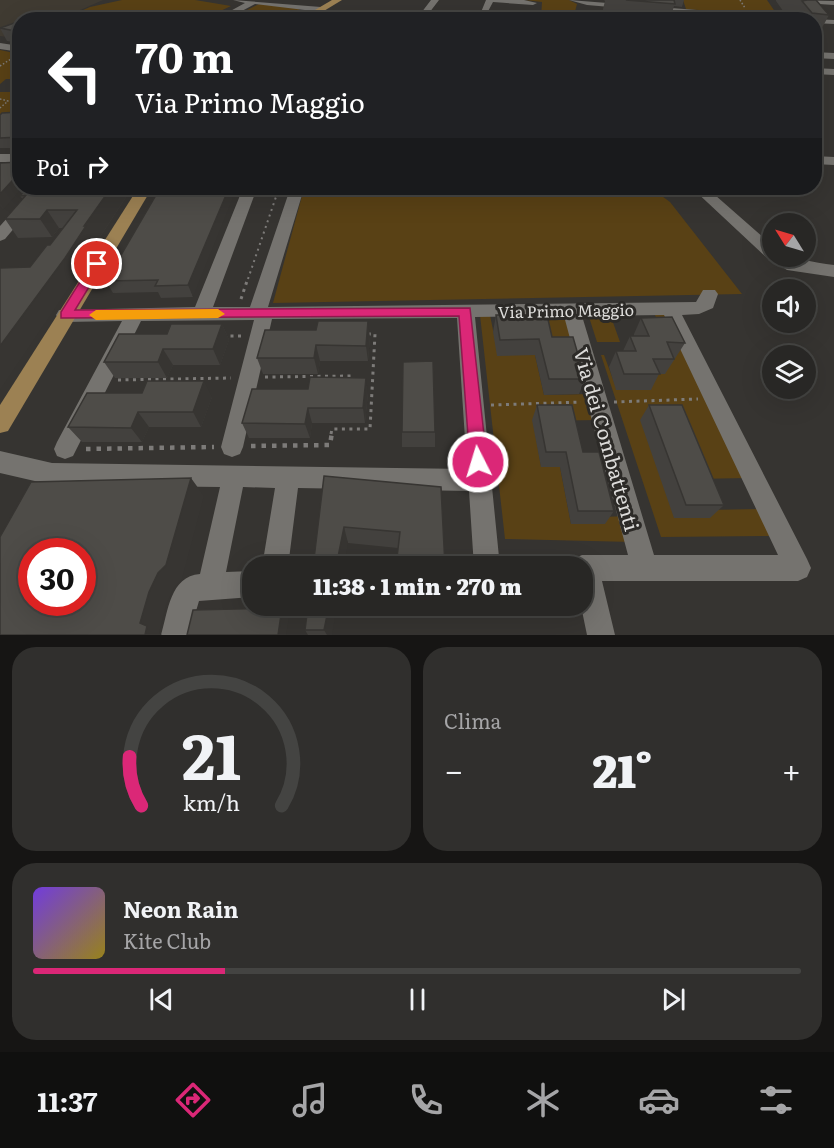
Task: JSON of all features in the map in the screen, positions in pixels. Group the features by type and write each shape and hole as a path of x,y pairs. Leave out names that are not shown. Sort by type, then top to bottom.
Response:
{"main road":[{"path":"316,12 338,0"},
{"path":"0,424 141,195"}],"street":[{"path":"237,0 327,12"},
{"path":"426,12 435,0"},
{"path":"495,0 533,3"},
{"path":"573,0 708,12"},
{"path":"789,0 834,3"},
{"path":"234,12 253,2"},
{"path":"3,229 35,195"},
{"path":"201,314 247,195"},
{"path":"232,447 249,378 261,313 295,195"},
{"path":"707,195 762,244"},
{"path":"800,267 834,272"},
{"name":"Via Primo Maggio","path":"65,315 670,309 699,308 707,304 709,294"},
{"path":"593,568 798,568 670,309"},
{"name":"Via dei Combattenti","path":"571,310 645,568"},
{"path":"465,311 487,556"},
{"path":"65,450 135,314"},
{"path":"0,462 46,482 234,476 480,480"},
{"path":"210,587 234,476"},
{"path":"277,556 288,477"},
{"path":"175,635 186,595 192,588 242,585"},
{"path":"593,603 601,635"}],"path":[{"path":"0,99 8,101 0,108"},
{"path":"242,300 277,195"},
{"path":"100,380 353,376"}],"shaded area":[{"path":"0,0 103,0 76,12 12,12 12,36 0,36"},
{"path":"122,0 195,0 231,6 218,12 79,12 90,7"},
{"path":"525,0 569,0 577,4 575,12 541,12 542,2"},
{"path":"683,0 767,0 775,12 725,12 686,9"},
{"path":"259,4 302,8 294,12 245,11"},
{"path":"0,50 12,53 12,79 6,79 0,84"},
{"path":"0,92 12,92 12,113 0,124"},
{"path":"660,195 670,202 742,294 273,303 302,196"},
{"path":"654,313 669,316 747,478 695,479 707,510 759,509 772,536 661,537 601,355 604,355 617,390 657,355 675,358"},
{"path":"610,314 620,342 597,342 589,317"},
{"path":"480,315 490,315 498,355 535,355 544,395 593,394 599,420 533,421 541,466 560,467 571,524 605,524 604,517 626,516 633,542 505,539"},
{"path":"539,315 565,315 578,353 547,353"}],"building":[{"path":"626,0 674,0 675,4"},
{"path":"816,0 829,15 811,12 802,1"},
{"path":"12,24 12,30 0,28"},
{"path":"12,112 12,137 0,138 0,115"},
{"path":"12,162 12,181 0,194 0,163"},
{"path":"26,195 106,195 65,258 0,346 0,268 30,267 77,210 47,210 40,219 5,219"},
{"path":"156,195 226,195 188,285 155,286 158,280 106,281"},
{"path":"496,315 547,315 552,337 573,337 585,379 549,379 539,339 500,340"},
{"path":"672,317 685,343 667,342 674,359 653,359 660,374 624,374 616,351 636,351 630,336 649,336 641,318"},
{"path":"318,321 368,321 366,346 316,345 314,358 257,358 265,330 316,330"},
{"path":"171,324 222,324 213,349 163,349 158,362 104,362 119,334 167,334"},
{"path":"433,361 435,432 402,432 403,362"},
{"path":"310,377 366,378 363,408 308,408 305,424 242,423 252,389 308,389"},
{"path":"147,381 204,381 193,412 138,412 131,428 68,427 87,393 142,393"},
{"path":"537,405 572,405 583,452 599,452 614,511 578,511 566,452 546,452"},
{"path":"649,405 682,405 724,505 686,505"},
{"path":"324,476 441,487 444,556 397,556 400,532 344,527 338,556 314,556"},
{"path":"191,478 166,565 158,573 149,592 140,623 147,626 145,635 0,635 0,537 31,482"},
{"path":"242,609 242,616 281,616 278,635 187,635 193,610"},
{"path":"307,616 327,616 324,630 305,630"}],"slow traffic":[{"path":"96,315 218,314"}],"route":[{"path":"97,264 65,315 465,311 478,462"}]}
